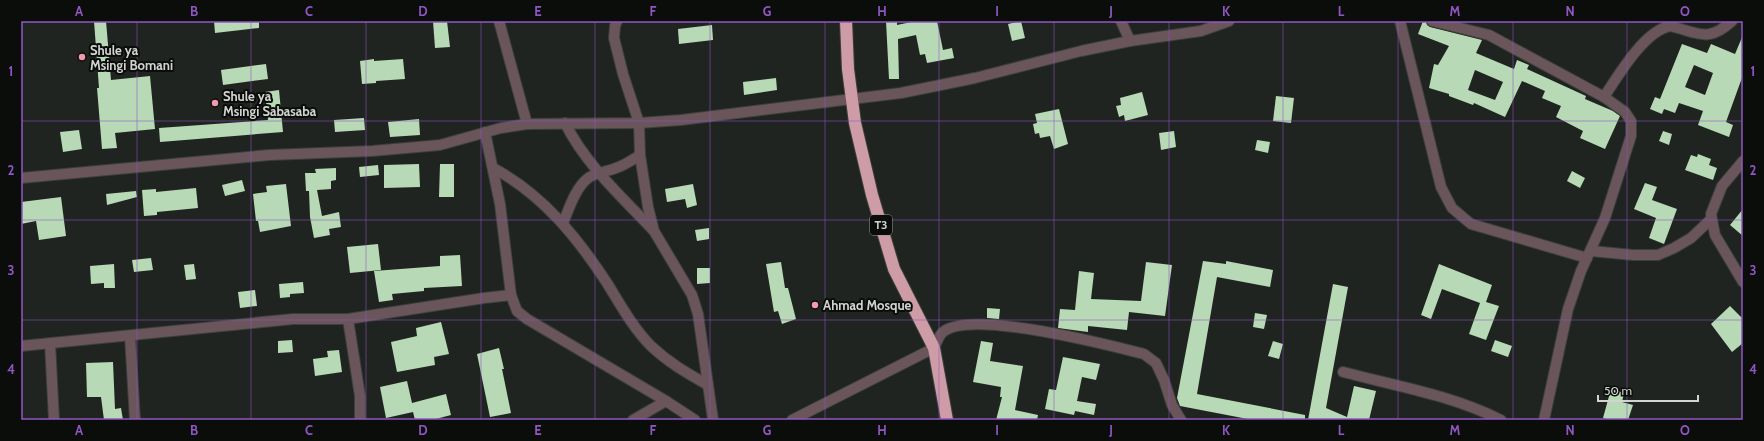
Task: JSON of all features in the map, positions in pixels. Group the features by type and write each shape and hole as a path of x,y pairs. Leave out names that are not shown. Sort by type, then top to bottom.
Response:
{"highway":[{"name":"T3","path":"846,21 848,69 852,100 864,164 894,269 934,348 947,420"}],"street":[{"path":"499,21 527,124"},
{"path":"617,21 614,38 623,74 639,123 640,155 645,192 654,231"},
{"path":"1121,21 1130,42"},
{"path":"21,178 254,156 440,145 485,132 527,124 565,122 639,123 696,118 901,94 975,78 1081,51 1201,31 1229,21"},
{"path":"1400,21 1441,187 1452,208 1470,224 1589,255 1658,255 1691,238 1711,219"},
{"path":"1432,21 1489,35 1604,97 1629,116 1632,129 1631,136 1605,218 1581,271 1568,309 1544,420"},
{"path":"1604,97 1635,52 1645,42 1665,27 1670,26 1709,36 1719,32 1732,21"},
{"path":"565,122 575,142 599,173 654,231 692,295 702,334 704,364 713,420"},
{"path":"485,132 506,242 511,295 517,311 527,319 666,401 695,420"},
{"path":"563,223 582,183 588,178 616,168 640,155"},
{"path":"1743,161 1722,186 1713,208 1711,219 1715,235 1743,282"},
{"path":"493,168 510,177 525,188 563,223 606,282 630,320 650,345 674,366 708,385"},
{"path":"21,346 293,319 348,319 511,295"},
{"path":"348,319 360,396 360,420"},
{"path":"792,420 934,348 943,332 966,325 987,325 1043,331 1144,354 1156,363 1164,380 1172,405 1181,420"},
{"path":"130,336 135,420"},
{"path":"50,343 54,420"},
{"path":"1343,372 1447,398 1501,420"},
{"path":"633,420 666,401"}],"building":[{"path":"94,21 106,21 111,80 150,76 155,129 115,133 117,148 102,149"},
{"path":"214,21 259,21 259,28 215,33"},
{"path":"433,21 447,21 450,47 435,48"},
{"path":"886,21 897,21 897,25 916,21 937,21 943,50 952,48 954,58 927,63 925,54 920,55 916,35 898,39 899,79 889,79"},
{"path":"1021,21 1025,38 1012,41 1008,24"},
{"path":"1423,21 1426,21 1427,25 1430,27 1482,40 1476,53 1514,69 1517,60 1529,65 1527,69 1586,96 1585,99 1613,111 1620,116 1605,149 1580,138 1583,131 1556,117 1561,106 1542,98 1545,91 1522,81 1505,117 1474,103 1473,105 1449,96 1449,94 1429,88 1434,64 1438,65 1449,46 1418,34","holes":["1475,70 1503,82 1495,100 1468,90"]},
{"path":"712,25 713,40 679,44 678,29"},
{"path":"1743,35 1743,75 1726,122 1733,125 1729,137 1698,125 1703,111 1679,103 1675,113 1664,109 1662,114 1650,109 1655,97 1660,99 1682,44 1707,53 1711,44 1735,54","holes":["1694,65 1713,73 1705,95 1685,87"]},
{"path":"374,59 374,61 403,59 405,79 376,81 376,83 362,84 360,61"},
{"path":"266,64 268,79 223,85 221,70"},
{"path":"776,78 777,90 744,95 743,82"},
{"path":"279,90 283,132 160,142 159,128 268,120 265,92"},
{"path":"1142,92 1148,115 1125,121 1124,115 1119,117 1116,106 1121,105 1120,98"},
{"path":"1276,96 1294,98 1291,123 1273,121"},
{"path":"1059,109 1068,144 1054,149 1050,136 1040,138 1039,133 1035,134 1033,124 1037,123 1035,114"},
{"path":"364,118 365,130 335,132 334,120"},
{"path":"419,119 420,135 390,137 388,122"},
{"path":"79,130 82,149 63,152 60,132"},
{"path":"1174,131 1176,147 1161,150 1159,133"},
{"path":"1663,131 1672,134 1669,145 1659,141"},
{"path":"1257,140 1270,142 1268,153 1255,150"},
{"path":"1698,154 1711,159 1709,165 1717,168 1713,180 1685,170 1691,155 1697,157"},
{"path":"419,164 420,187 384,188 384,165"},
{"path":"440,164 454,164 454,197 439,197"},
{"path":"378,165 379,175 360,177 359,167"},
{"path":"336,168 336,180 331,181 331,189 317,190 322,216 339,212 341,227 329,229 330,235 314,238 310,217 309,191 306,191 305,173 316,173 315,169"},
{"path":"1572,171 1585,178 1580,188 1567,181"},
{"path":"242,180 245,191 225,196 222,185"},
{"path":"1645,183 1657,187 1652,200 1677,209 1664,244 1649,238 1656,218 1634,209"},
{"path":"286,184 291,226 260,232 258,221 256,221 253,194 267,192 266,186"},
{"path":"693,184 697,205 687,208 685,199 667,202 665,189"},
{"path":"196,188 198,208 157,212 157,215 144,216 142,190 156,189 156,192"},
{"path":"136,191 137,197 107,205 106,194"},
{"path":"61,197 66,236 39,240 36,221 21,224 21,202"},
{"path":"1743,209 1743,236 1730,225"},
{"path":"709,228 709,239 697,241 695,230"},
{"path":"378,244 381,270 350,273 347,247"},
{"path":"460,255 462,286 424,288 424,291 392,294 393,300 379,302 374,271 440,266 440,256"},
{"path":"151,258 153,270 134,272 132,260"},
{"path":"1203,261 1226,264 1226,261 1273,270 1270,287 1217,277 1197,394 1305,415 1305,420 1253,420 1180,406 1177,398"},
{"path":"781,262 785,288 788,288 796,319 782,324 778,311 774,312 766,264"},
{"path":"1146,262 1172,265 1165,316 1129,312 1127,330 1088,326 1088,332 1058,328 1060,309 1075,310 1079,271 1094,273 1091,299 1141,301"},
{"path":"114,264 115,288 104,288 104,283 91,284 90,266"},
{"path":"194,264 196,279 186,280 184,265"},
{"path":"1439,264 1492,285 1486,302 1499,306 1486,340 1469,334 1480,303 1442,289 1431,319 1421,315"},
{"path":"697,268 710,268 710,283 697,284"},
{"path":"303,282 304,293 290,294 290,297 280,298 279,284"},
{"path":"1333,284 1348,287 1326,408 1347,417 1354,386 1376,391 1369,420 1308,420"},
{"path":"255,290 257,306 240,308 238,292"},
{"path":"1730,306 1743,319 1743,343 1732,352 1711,324"},
{"path":"987,308 1000,309 999,319 987,318"},
{"path":"1255,313 1267,315 1264,329 1253,327"},
{"path":"441,322 449,354 434,357 435,365 397,372 391,342 417,336 416,328"},
{"path":"292,340 293,352 278,353 278,341"},
{"path":"1495,340 1512,346 1508,357 1491,351"},
{"path":"981,341 993,343 990,361 1023,366 1015,410 1038,415 1037,420 996,420 1002,397 1000,397 1001,387 973,382"},
{"path":"1273,341 1283,344 1279,359 1268,356"},
{"path":"499,348 511,413 490,417 477,354"},
{"path":"339,350 342,372 315,376 313,359 328,357 327,351"},
{"path":"1063,357 1100,364 1096,380 1082,377 1077,401 1096,404 1094,415 1075,411 1074,415 1045,409 1049,389 1056,390"},
{"path":"113,362 115,409 121,408 123,420 104,420 101,397 87,397 86,363"},
{"path":"407,381 412,403 446,394 451,415 432,420 415,420 413,412 386,418 380,387"},
{"path":"1611,389 1624,393 1622,402 1633,405 1628,420 1610,420 1603,418"}],"place":[{"name":"Shule ya Msingi Bomani","path":"82,57"},
{"name":"Shule ya Msingi Sabasaba","path":"215,103"},
{"name":"Ahmad Mosque","path":"815,305"}]}
